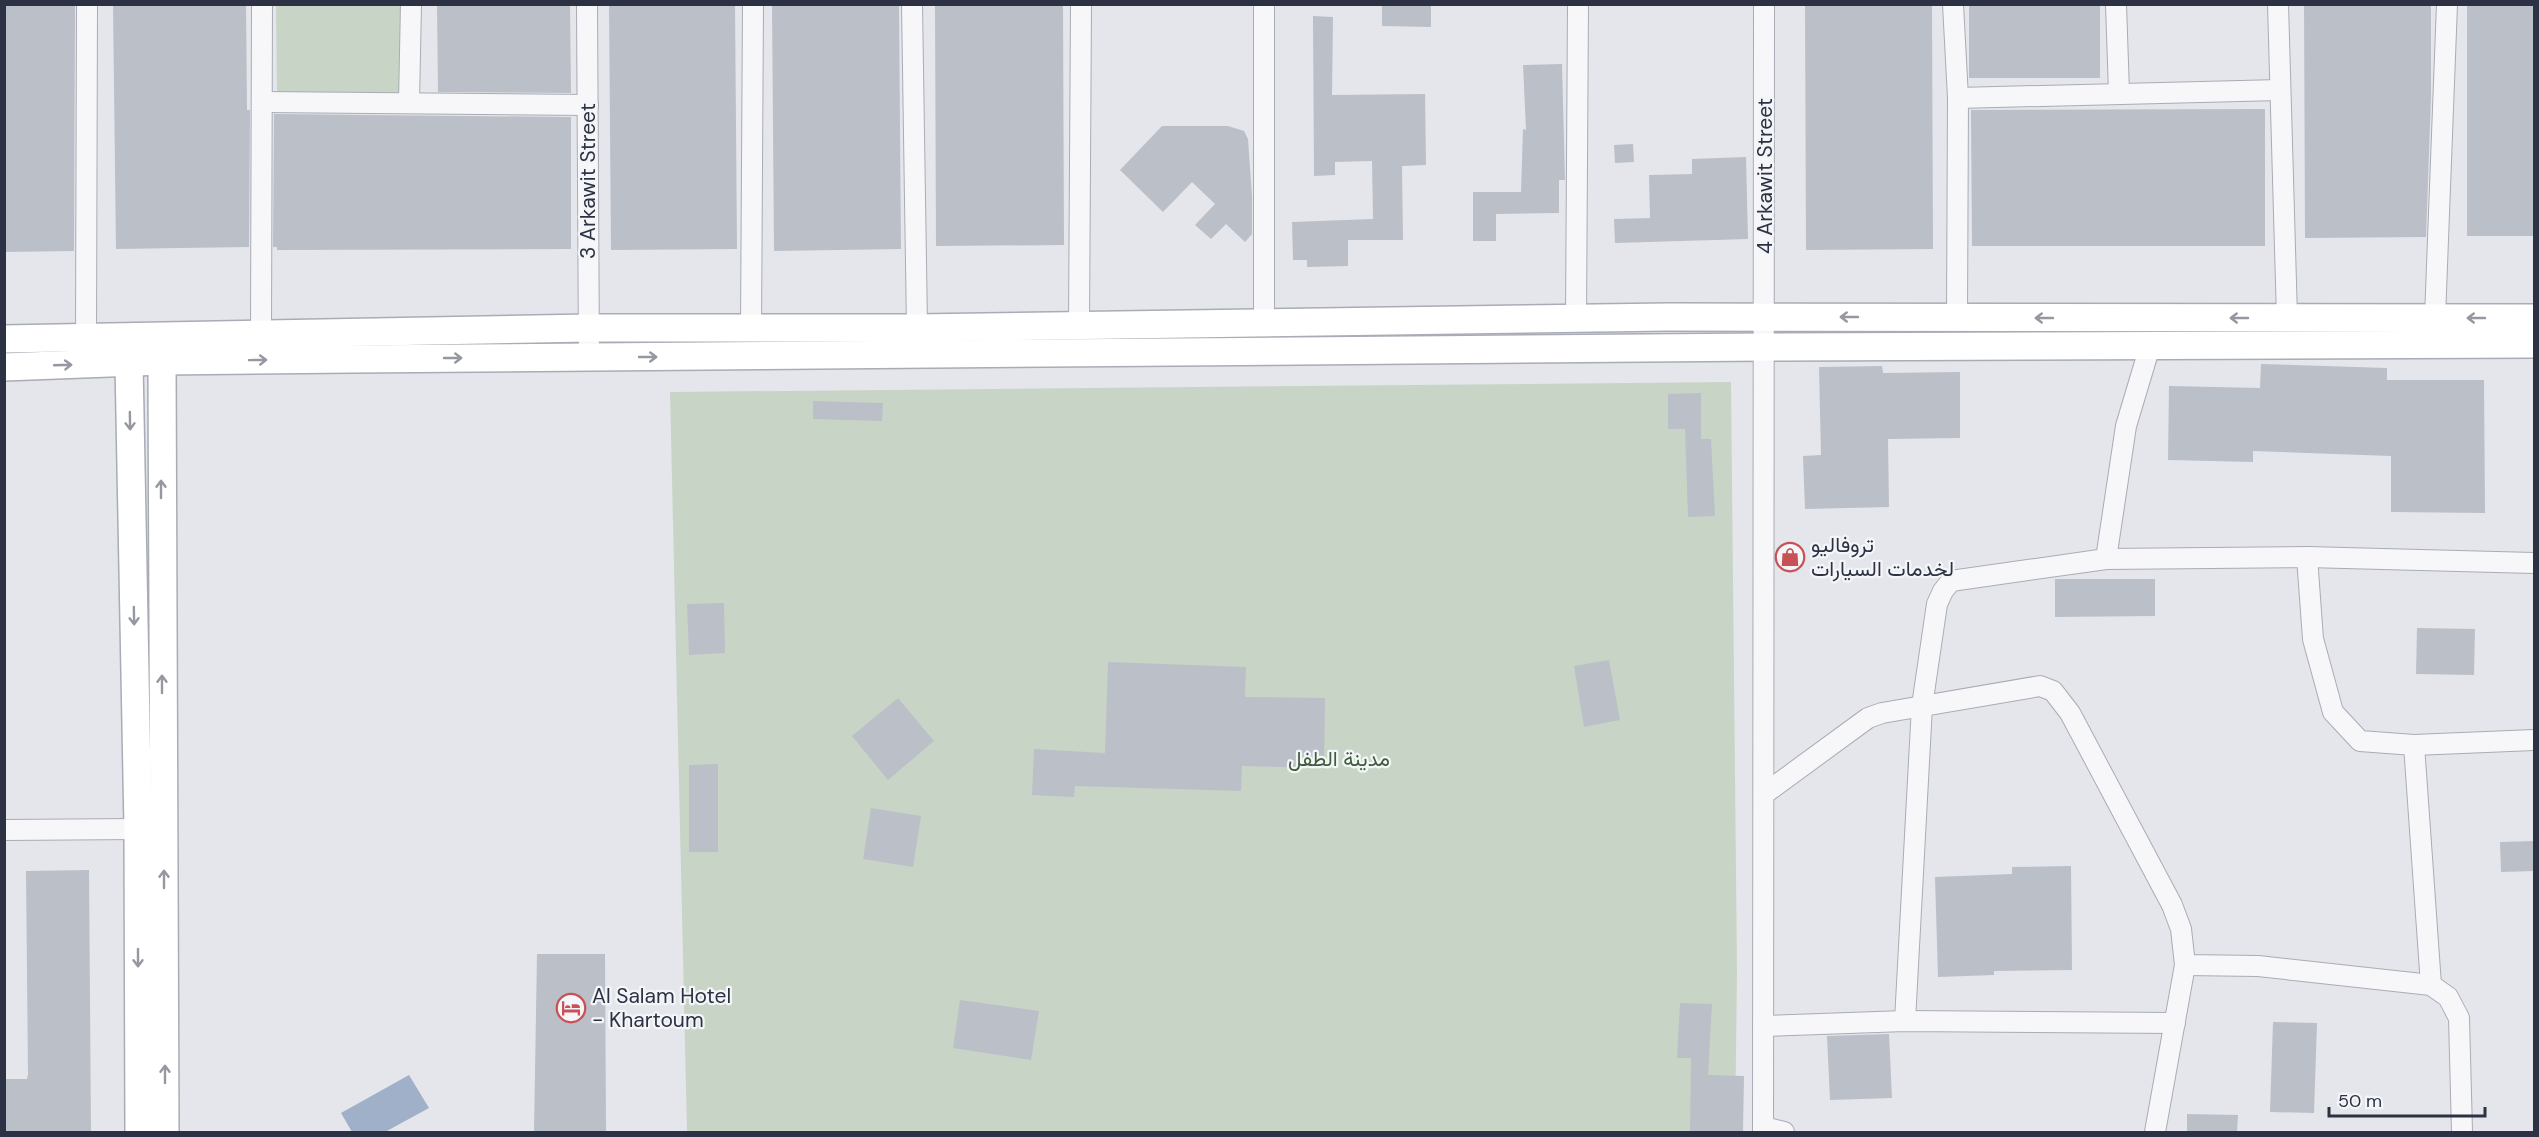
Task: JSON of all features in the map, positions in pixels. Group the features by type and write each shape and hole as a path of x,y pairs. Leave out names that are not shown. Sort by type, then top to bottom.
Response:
{"street":[{"path":"86,337 87,4"},
{"path":"261,333 262,4"},
{"path":"409,103 411,4"},
{"name":"3 Arkawit Street","path":"587,4 589,358"},
{"path":"751,329 753,4"},
{"path":"912,4 917,328"},
{"path":"1079,325 1081,4"},
{"path":"1264,4 1264,323"},
{"path":"1576,319 1578,4"},
{"name":"4 Arkawit Street","path":"1763,1130 1764,4"},
{"path":"1953,4 1958,98 1957,318"},
{"path":"2116,4 2119,93"},
{"path":"2278,4 2287,318"},
{"path":"2435,318 2447,4"},
{"path":"1958,98 2280,90"},
{"path":"261,102 588,105"},
{"path":"4,339 588,328 917,328 1765,317 2535,318"},
{"path":"4,367 162,361 1765,347 2535,344"},
{"path":"2106,559 2126,426 2150,346"},
{"path":"162,361 165,1132"},
{"path":"129,363 138,829 140,1132"},
{"path":"2307,557 2313,639 2333,712 2360,741 2414,745 2535,740"},
{"path":"1905,1022 1922,706 1937,604 1943,591 1952,581 2106,559 2307,557 2535,563"},
{"path":"1764,794 1868,718 1922,706 2040,686 2053,692 2070,713 2172,906 2181,929 2186,966 2155,1132"},
{"path":"2414,745 2431,985"},
{"path":"4,830 138,829"},
{"path":"2186,966 2258,966 2431,985 2448,997 2459,1018 2462,1132"},
{"path":"1763,1026 1905,1022 2175,1023"},
{"path":"1763,1130 1784,1132"}],"green space":[{"path":"276,5 403,5 403,92 277,97"},
{"name":"مدينة الطفل","path":"1731,382 1737,971 1735,1132 687,1132 670,392"}],"water":[{"path":"409,1075 429,1108 385,1132 352,1132 341,1113"}],"building":[{"path":"4,4 75,4 74,251 4,252"},
{"path":"113,4 246,4 247,110 250,110 249,247 116,249"},
{"path":"437,4 570,4 571,93 438,92"},
{"path":"609,4 735,4 737,249 611,250"},
{"path":"772,4 899,4 901,249 774,251"},
{"path":"935,4 1063,4 1064,245 936,246"},
{"path":"1382,4 1431,4 1431,27 1382,26"},
{"path":"1805,4 1932,4 1933,249 1806,250"},
{"path":"1969,4 2100,4 2100,78 1969,78"},
{"path":"2304,4 2431,4 2431,97 2426,237 2305,238"},
{"path":"2467,4 2535,4 2535,236 2467,236"},
{"path":"1313,16 1333,17 1332,95 1425,94 1426,165 1402,166 1403,240 1348,240 1348,266 1307,267 1307,260 1293,260 1292,222 1373,219 1372,161 1335,162 1335,175 1314,176"},
{"path":"1562,64 1565,180 1559,180 1559,213 1496,214 1496,241 1473,241 1473,192 1521,192 1523,129 1526,130 1523,65"},
{"path":"2265,109 2265,246 1972,246 1971,110"},
{"path":"274,114 571,117 571,249 277,250 277,247 273,247"},
{"path":"1162,126 1228,126 1244,131 1248,139 1252,196 1252,234 1245,242 1226,224 1211,239 1195,225 1215,204 1192,182 1163,212 1120,170"},
{"path":"1633,144 1634,162 1615,163 1614,145"},
{"path":"1746,157 1748,239 1615,243 1614,219 1650,218 1649,175 1692,174 1692,159"},
{"path":"2261,364 2387,368 2387,380 2484,380 2485,513 2391,512 2391,456 2253,451 2253,462 2168,460 2169,386 2260,388"},
{"path":"1882,366 1883,373 1960,372 1960,438 1888,439 1889,507 1805,509 1803,456 1821,455 1819,367"},
{"path":"1701,393 1701,439 1711,439 1715,516 1688,517 1685,429 1668,429 1668,394"},
{"path":"813,401 883,403 882,421 813,419"},
{"path":"2055,579 2155,579 2155,616 2055,617"},
{"path":"724,603 725,653 689,655 687,604"},
{"path":"2417,628 2475,629 2474,675 2416,674"},
{"path":"1609,660 1620,720 1584,727 1574,666"},
{"path":"1108,662 1246,667 1245,697 1325,698 1324,768 1242,766 1241,791 1075,786 1074,797 1032,795 1034,749 1105,753"},
{"path":"898,698 934,741 888,780 852,736"},
{"path":"718,764 718,852 689,852 689,765"},
{"path":"871,808 921,816 913,867 863,859"},
{"path":"2535,841 2535,871 2501,872 2500,842"},
{"path":"2071,866 2072,970 1994,971 1994,975 1938,977 1935,877 2012,874 2012,867"},
{"path":"89,870 91,1132 4,1132 4,1079 27,1079 28,1074 26,871"},
{"name":"Al Salam Hotel - Khartoum","path":"537,954 605,954 606,1132 534,1132"},
{"path":"960,1000 1039,1011 1031,1060 953,1048"},
{"path":"1680,1003 1712,1004 1708,1075 1744,1076 1743,1132 1690,1132 1691,1058 1677,1058"},
{"path":"2273,1022 2317,1023 2314,1113 2270,1112"},
{"path":"1889,1034 1892,1098 1830,1100 1827,1036"},
{"path":"2187,1114 2238,1115 2237,1132 2187,1132"}],"place":[{"name":"تروفاليو لخدمات السيارات","path":"1790,557"},
{"name":"Al Salam Hotel - Khartoum","path":"571,1008"}]}
